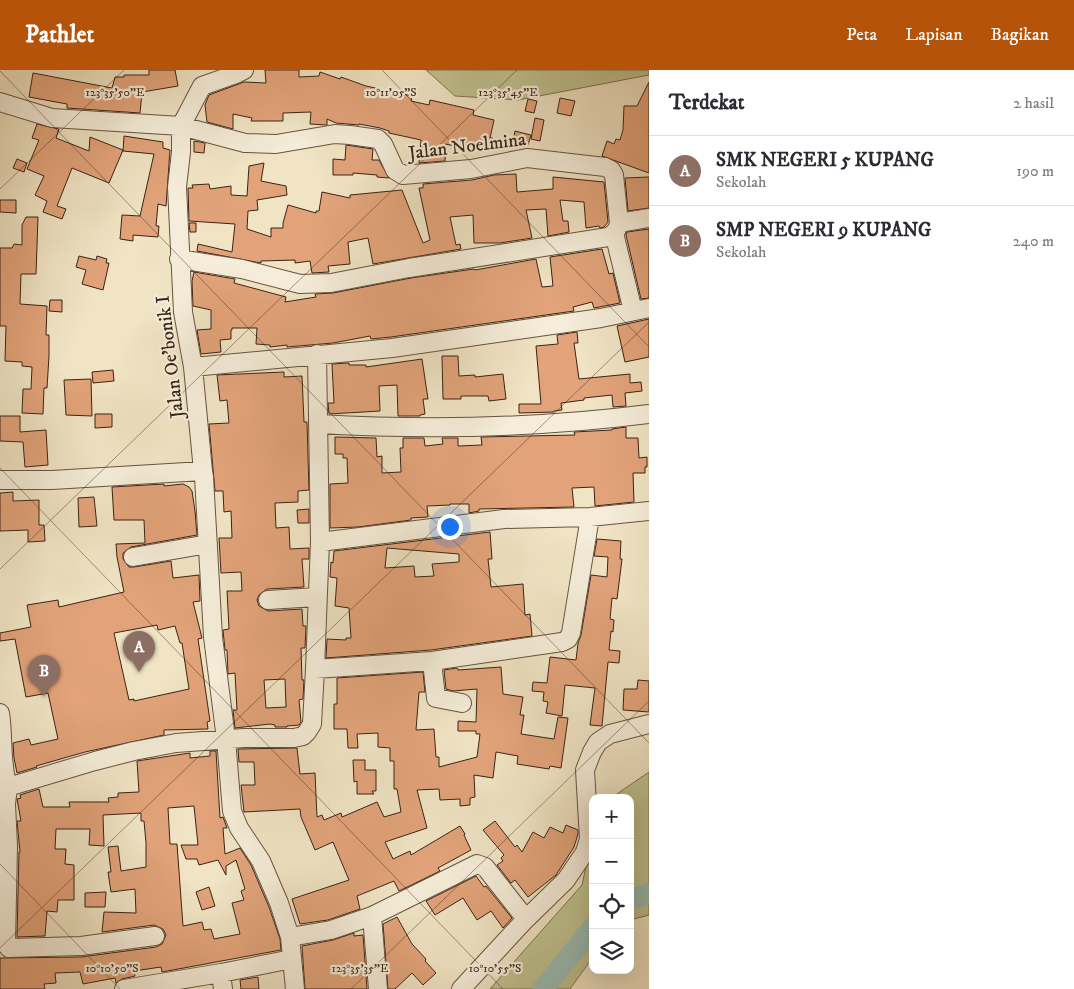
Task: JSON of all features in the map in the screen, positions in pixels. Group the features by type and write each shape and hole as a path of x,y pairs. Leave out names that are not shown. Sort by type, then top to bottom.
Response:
{"street":[{"name":"Jalan Oe'bonik I","path":"244,70 202,86 182,126 177,187 180,259 183,312 193,367 204,477 213,637 226,739 233,817 261,861 279,903 290,937 295,989"},
{"name":"Jalan Noelmina","path":"0,102 52,118 182,126 245,143 276,144 335,134 378,139 383,144 395,170 403,175 471,169 527,158 605,167 611,170 614,175 616,228"},
{"path":"180,259 242,269 300,284 331,283 409,268 594,239 616,228 649,218"},
{"path":"193,367 392,348 601,318 641,309 616,228"},
{"path":"8,787 95,761 176,743 226,739 294,738 303,736 307,732 312,724 320,542 317,354"},
{"path":"318,424 413,428 552,423 649,414"},
{"path":"0,480 52,480 203,471"},
{"path":"320,542 504,519 590,517 649,511"},
{"path":"315,669 432,661 546,646 562,642 571,633 590,517"},
{"path":"133,557 208,544"},
{"path":"268,600 317,597"},
{"path":"432,661 436,698 462,702"},
{"path":"0,713 2,758 8,787 4,867 6,944 9,948 81,946 155,936"},
{"path":"461,989 526,919 566,880 587,848 589,839 585,770 598,742 610,734 649,724"},
{"path":"290,937 332,930 372,916 477,864 485,867 526,919"},
{"path":"372,916 378,989"},
{"path":"124,989 222,981 292,959"}],"green space":[{"path":"426,70 649,70 649,75 518,100 455,96"},
{"path":"649,772 649,915 634,919 634,794 617,794"},
{"path":"589,852 589,963 570,989 490,989 582,885"}],"building":[{"path":"149,70 175,70 178,86 142,92 140,113 67,108 67,104 29,97 33,73 112,88 115,77 149,75"},
{"path":"265,70 299,70 299,77 319,76 320,72 366,86 412,96 411,101 429,105 430,100 474,110 473,115 494,120 490,138 493,138 490,148 475,145 474,151 446,144 445,161 419,163 421,140 389,133 389,131 380,128 359,124 336,123 327,119 327,125 310,124 311,112 283,113 283,121 251,121 252,118 233,114 233,129 207,122 205,105 209,95 244,82 266,83"},
{"path":"649,82 649,173 602,156 607,141 614,144 616,139 620,140 623,130 624,106 637,106"},
{"path":"560,98 575,101 571,116 557,113"},
{"path":"528,99 537,101 534,113 525,111"},
{"path":"535,118 544,120 540,141 531,139"},
{"path":"37,124 59,129 56,138 89,151 90,137 123,150 109,183 72,168 57,206 66,209 62,219 43,212 47,201 35,195 44,176 27,169 39,140 32,138"},
{"path":"515,131 531,135 528,145 513,141"},
{"path":"124,136 163,142 163,148 170,150 166,206 158,204 156,226 159,226 158,237 133,235 133,241 120,239 122,215 140,216 154,154 123,151"},
{"path":"194,141 205,143 204,153 194,152"},
{"path":"346,145 373,149 372,160 379,160 389,178 353,173 353,175 333,175 333,159 345,160"},
{"path":"17,159 27,163 24,172 13,168"},
{"path":"264,163 261,181 286,186 287,195 257,200 258,210 248,211 247,229 271,237 271,228 283,228 288,205 316,213 316,211 319,211 322,192 350,198 350,195 402,190 423,243 430,240 419,188 423,188 423,184 516,174 517,192 553,189 553,177 604,182 608,222 604,227 586,228 584,202 560,200 563,221 568,221 569,232 548,236 546,209 526,210 532,238 500,243 474,243 473,215 450,217 456,245 460,244 461,249 373,264 368,238 348,242 350,264 328,266 329,272 312,273 310,261 295,263 295,260 261,261 261,263 197,251 198,244 232,252 235,224 189,221 188,188 193,188 192,185 209,184 210,189 231,186 231,195 247,196 249,166"},
{"path":"649,177 649,208 628,211 625,178"},
{"path":"0,200 16,200 16,213 0,212"},
{"path":"26,217 38,217 36,274 21,274 20,304 47,306 46,335 49,335 49,356 47,388 44,388 43,414 22,413 23,389 31,389 32,367 22,366 22,362 5,361 6,326 0,326 0,248 12,248 14,244 22,245 22,225"},
{"path":"189,223 196,223 196,232 190,232"},
{"path":"649,229 649,298 641,299 626,235 627,232"},
{"path":"602,249 609,274 613,273 620,303 594,308 592,302 573,307 574,311 391,337 371,339 370,336 333,343 287,347 287,345 270,347 270,345 256,344 257,328 232,328 231,339 220,340 221,352 201,354 197,330 211,329 211,310 193,306 192,281 194,272 235,279 234,283 286,297 285,302 316,297 315,294 333,293 411,278 475,270 536,259 542,287 553,286 550,257"},
{"path":"79,256 96,260 97,256 107,259 106,263 109,263 103,290 82,284 86,270 76,267"},
{"path":"50,300 62,300 62,312 49,311"},
{"path":"649,319 649,357 625,362 617,326"},
{"path":"577,332 578,343 574,343 579,379 630,374 630,383 641,382 642,391 625,393 626,406 613,407 612,395 561,403 562,410 554,412 519,413 519,404 541,404 536,346 558,344 557,335"},
{"path":"442,356 458,356 459,376 475,375 475,377 503,374 506,399 489,401 488,396 461,396 461,399 443,399"},
{"path":"422,359 428,399 423,399 425,414 420,416 398,416 397,385 379,386 380,411 329,414 328,403 334,403 332,364 349,363 349,365 366,365 366,367"},
{"path":"113,370 114,381 93,383 92,372"},
{"path":"284,372 284,377 302,376 304,422 307,422 309,490 298,491 298,502 275,503 276,528 289,527 290,549 309,548 309,559 302,559 304,587 267,589 259,595 257,600 259,606 268,611 302,609 303,626 306,626 305,648 301,648 302,680 304,680 303,699 299,700 301,722 299,725 275,727 275,725 270,724 235,728 233,710 237,710 235,673 228,674 227,650 225,650 223,630 229,629 227,591 242,591 241,572 221,573 219,538 232,538 231,511 224,512 223,491 215,491 209,424 229,423 227,400 220,401 217,375","holes":["285,679 286,707 266,708 264,680"]},
{"path":"91,379 92,416 66,415 64,380"},
{"path":"95,414 112,414 112,427 95,428"},
{"path":"0,416 20,416 20,432 46,430 48,465 25,467 23,442 0,441"},
{"path":"626,427 626,438 638,438 639,458 647,457 645,473 633,473 634,502 595,506 594,487 572,488 574,507 479,509 479,511 469,513 469,504 450,504 427,506 428,517 358,527 330,528 330,484 348,483 347,458 343,458 343,454 335,454 335,437 376,438 377,457 382,456 382,473 401,472 400,448 403,448 403,438 424,438 425,446 443,444 442,438 458,438 458,446 482,445 481,437 575,435 574,432 612,430"},
{"path":"183,484 192,491 197,535 131,547 123,553 123,559 129,567 171,561 173,578 199,575 200,601 193,602 202,638 198,639 210,721 207,722 208,729 164,730 164,735 85,752 17,773 13,743 29,739 31,745 58,739 48,693 26,697 15,639 0,641 0,633 31,627 27,605 58,600 59,607 124,592 116,544 145,543 144,520 114,520 112,487","holes":["157,625 158,630 175,626 180,643 182,643 189,689 134,701 134,699 129,700 114,633"]},
{"path":"13,492 13,501 39,500 39,525 44,525 45,541 28,542 28,530 0,531 0,493"},
{"path":"94,497 97,526 79,527 78,498"},
{"path":"309,509 309,523 298,523 297,510"},
{"path":"490,532 492,559 488,559 491,587 523,584 525,615 530,614 532,636 431,650 326,658 327,639 346,640 346,638 351,638 349,608 335,606 337,578 330,577 334,551","holes":["387,548 459,554 459,562 432,564 434,576 415,577 414,566 385,568"]},
{"path":"597,539 621,541 620,559 622,559 617,599 612,598 610,619 614,620 609,650 620,651 619,663 608,662 602,726 590,725 595,688 565,685 562,716 546,713 548,702 543,701 544,692 532,691 533,682 547,683 550,657 576,660 591,575 607,577 608,557 594,556"},
{"path":"501,667 503,694 523,697 520,715 524,715 521,734 554,739 558,717 568,718 561,768 550,766 549,769 517,764 518,756 496,752 493,778 474,775 475,797 470,798 470,805 460,806 460,799 440,800 439,789 417,790 427,828 385,842 393,859 410,851 411,855 460,826 471,850 438,868 440,871 399,891 394,881 357,896 360,909 328,920 300,924 292,899 349,880 333,842 315,850 301,817 300,809 244,812 241,785 255,785 254,762 239,762 238,749 297,748 300,774 315,773 317,817 322,815 324,820 341,813 342,817 377,802 384,817 401,812 397,789 394,789 394,761 390,761 390,748 378,747 378,733 357,734 358,748 348,748 347,729 334,729 334,704 337,704 337,678 423,672 425,692 419,692 416,730 434,729 436,757 439,757 439,767 477,757 480,734 476,734 476,731 458,731 458,721 476,722 477,689 453,691 446,689 444,670"},
{"path":"638,680 649,681 649,712 623,710 624,689 637,689"},
{"path":"210,751 216,751 220,818 223,817 227,828 223,828 225,854 240,848 251,865 269,907 280,939 281,950 162,972 161,967 134,971 135,976 122,979 116,983 115,978 83,984 80,972 55,973 56,983 44,984 45,989 0,989 0,958 81,957 156,947 162,944 166,935 163,929 154,925 102,932 104,912 136,913 135,889 111,892 108,872 111,872 108,847 118,846 121,871 146,867 144,821 141,821 141,813 103,815 104,846 89,845 90,829 56,829 55,849 66,849 65,864 74,865 74,900 58,900 57,912 47,911 45,936 17,937 20,852 17,821 21,821 17,799 21,798 20,795 39,789 43,807 70,807 69,802 109,802 108,798 118,797 118,793 139,792 137,761 190,753 190,758 210,756","holes":["194,806 198,845 181,845 186,859 197,859 199,865 218,860 226,875 226,866 236,860 245,889 241,891 244,900 232,903 240,934 214,939 211,929 204,930 202,922 183,926 177,844 170,844 168,808"]},
{"path":"353,760 365,760 365,770 376,770 376,791 372,791 374,794 357,794 357,781 354,782"},
{"path":"495,821 515,847 517,845 522,852 533,832 544,838 550,827 563,833 566,825 578,830 578,834 574,847 556,875 528,897 515,880 511,883 497,865 503,861 501,858 504,855 483,830"},
{"path":"476,876 512,918 503,928 491,911 477,920 463,898 435,915 426,901"},
{"path":"209,887 215,906 202,910 196,892"},
{"path":"106,892 105,907 85,907 85,893"},
{"path":"397,917 412,944 436,973 423,985 412,973 395,989 388,989 383,924"},
{"path":"354,933 354,936 363,935 367,989 305,989 302,946 333,940"},
{"path":"258,977 259,989 241,989 240,980"}],"waterway":[{"path":"634,899 649,893"},
{"path":"543,989 591,929"}],"place":[{"name":"SMK NEGERI 5 KUPANG","path":"139,672"},
{"name":"SMP NEGERI 9 KUPANG","path":"44,696"}]}
